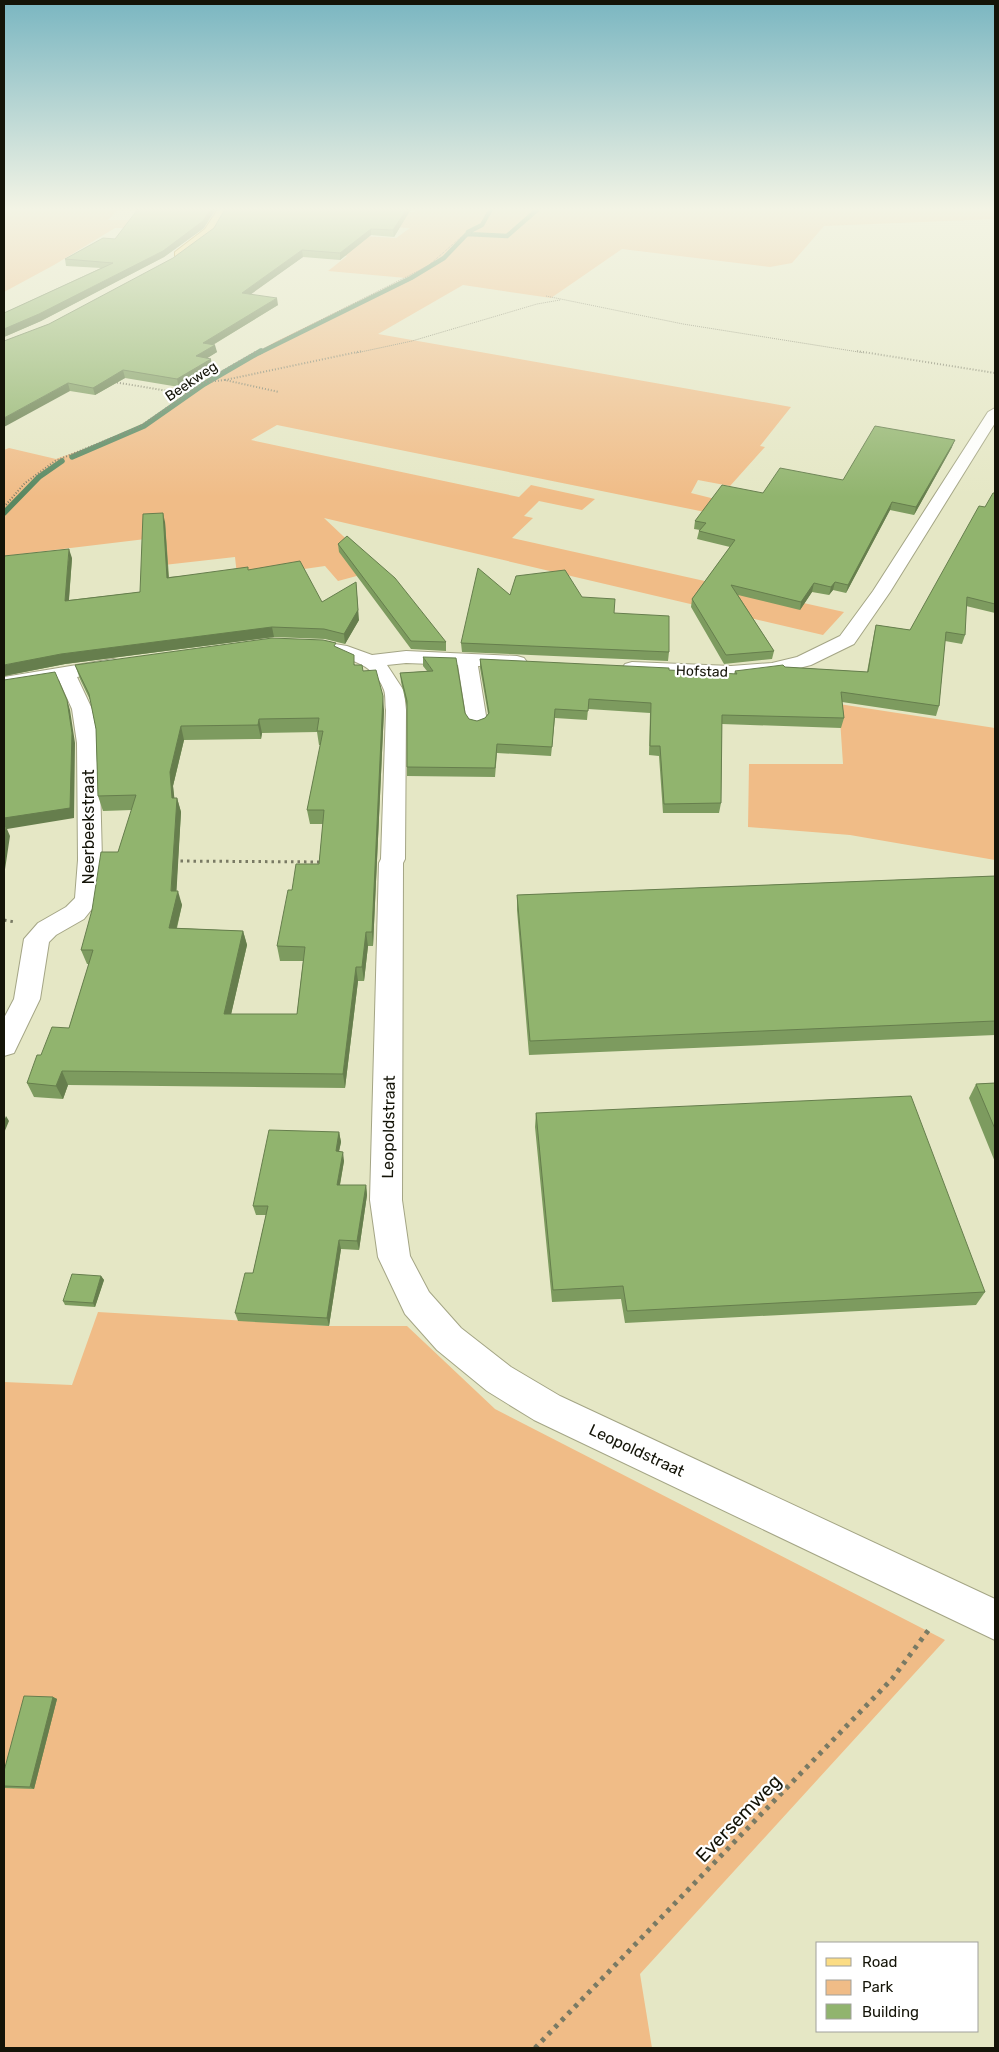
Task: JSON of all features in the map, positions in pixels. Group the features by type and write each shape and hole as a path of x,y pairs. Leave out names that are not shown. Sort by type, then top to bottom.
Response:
{"street":[{"name":"Hofstad","path":"610,667 707,672 772,668 804,661 847,640 881,592 914,537 995,412"},
{"name":"Leopoldstraat","path":"293,644 350,652 370,661 382,671 394,690 396,710 393,859 391,863 386,1200 394,1257 417,1303 449,1339 492,1374 547,1408 995,1620"},
{"path":"370,661 406,657 533,663"},
{"path":"467,659 477,722"},
{"path":"4,683 65,672 134,663"},
{"name":"Neerbeekstraat","path":"4,1045 27,999 37,939 47,929 75,913 87,900 90,860 88,742 82,709 65,672"}],"path":[{"name":"Beekweg","path":"4,506 25,483 55,461 139,427 204,382 267,346 350,305"},
{"path":"204,382 225,380 412,341 534,305"},
{"path":"587,305 683,324 995,373"},
{"path":"105,380 187,394"},
{"path":"225,380 279,392"},
{"path":"167,861 332,862"},
{"name":"Eversemweg","path":"535,2048 892,1679 952,1600"}],"green space":[{"path":"351,305 429,305 378,334 791,407 760,446 765,447 730,486 698,480 691,493 715,499 705,512 277,425 251,440 519,497 531,485 595,499 582,510 539,501 524,516 533,518 512,538 844,612 823,635 324,518 379,570 338,581 325,566 237,575 235,557 155,566 154,538 4,556 4,450 9,448 56,459 101,443 146,422 210,379 275,342"},
{"path":"839,704 995,728 995,860 850,835 748,827 749,764 843,764"},
{"path":"98,1312 329,1326 407,1326 495,1409 945,1640 640,1974 652,2048 4,2048 4,1382 72,1385"}],"building":[{"path":"22,305 57,305 4,329 4,313"},
{"path":"85,305 266,305 203,343 215,345 196,356 211,359 177,379 123,370 93,388 68,383 4,418 4,341 49,324"},
{"path":"875,426 955,440 916,507 892,502 848,585 835,582 831,587 814,583 801,602 731,585 774,651 726,655 692,599 735,540 699,531 706,523 695,521 722,485 763,493 780,468 843,480"},
{"path":"993,493 995,493 995,604 967,597 965,635 946,632 939,706 841,692 844,718 722,715 721,803 664,804 660,746 650,746 651,703 589,699 588,711 555,709 552,747 497,744 495,768 407,767 407,701 400,673 433,671 423,657 456,658 465,713 469,719 477,721 485,718 489,713 480,659 669,668 669,670 737,674 735,671 783,665 785,667 868,672 876,625 910,630 979,506 985,507"},
{"path":"163,513 167,578 248,567 248,570 300,561 322,602 356,582 358,610 344,634 324,629 272,627 61,654 4,665 4,556 69,549 65,601 140,592 143,514"},
{"path":"347,536 395,578 446,642 411,641 338,544"},
{"path":"478,568 510,595 516,576 565,570 582,597 615,599 614,613 669,616 669,652 461,643"},
{"path":"272,638 323,640 336,643 334,646 354,655 354,665 362,665 363,671 376,670 383,696 372,932 366,932 362,967 356,967 343,1074 62,1071 56,1086 27,1083 37,1055 41,1055 52,1027 69,1028 93,950 81,950 92,910 101,852 118,852 136,795 98,796 96,729 89,694 75,665","holes":["319,718 317,731 323,731 307,810 324,810 319,864 296,864 292,890 288,890 277,946 305,947 297,1014 224,1014 243,931 169,928 178,891 171,891 177,798 172,798 170,772 181,726 258,725 259,719"]},
{"path":"55,672 67,700 72,733 70,808 4,818 4,680"},
{"path":"995,876 995,1021 530,1041 517,895"},
{"path":"995,1083 995,1129 976,1084"},
{"path":"911,1096 985,1292 627,1311 623,1286 553,1290 536,1113"},
{"path":"269,1130 339,1132 336,1151 343,1152 337,1185 366,1185 357,1241 339,1240 327,1318 235,1313 245,1273 253,1273 268,1206 253,1206"},
{"path":"72,1274 101,1276 93,1303 63,1301"},
{"path":"24,1696 53,1697 30,1787 4,1786 4,1771"}],"waterway":[{"path":"259,353 357,305"},
{"path":"72,457 144,426 204,384 261,351"},
{"path":"4,513 39,477 62,461"}]}
